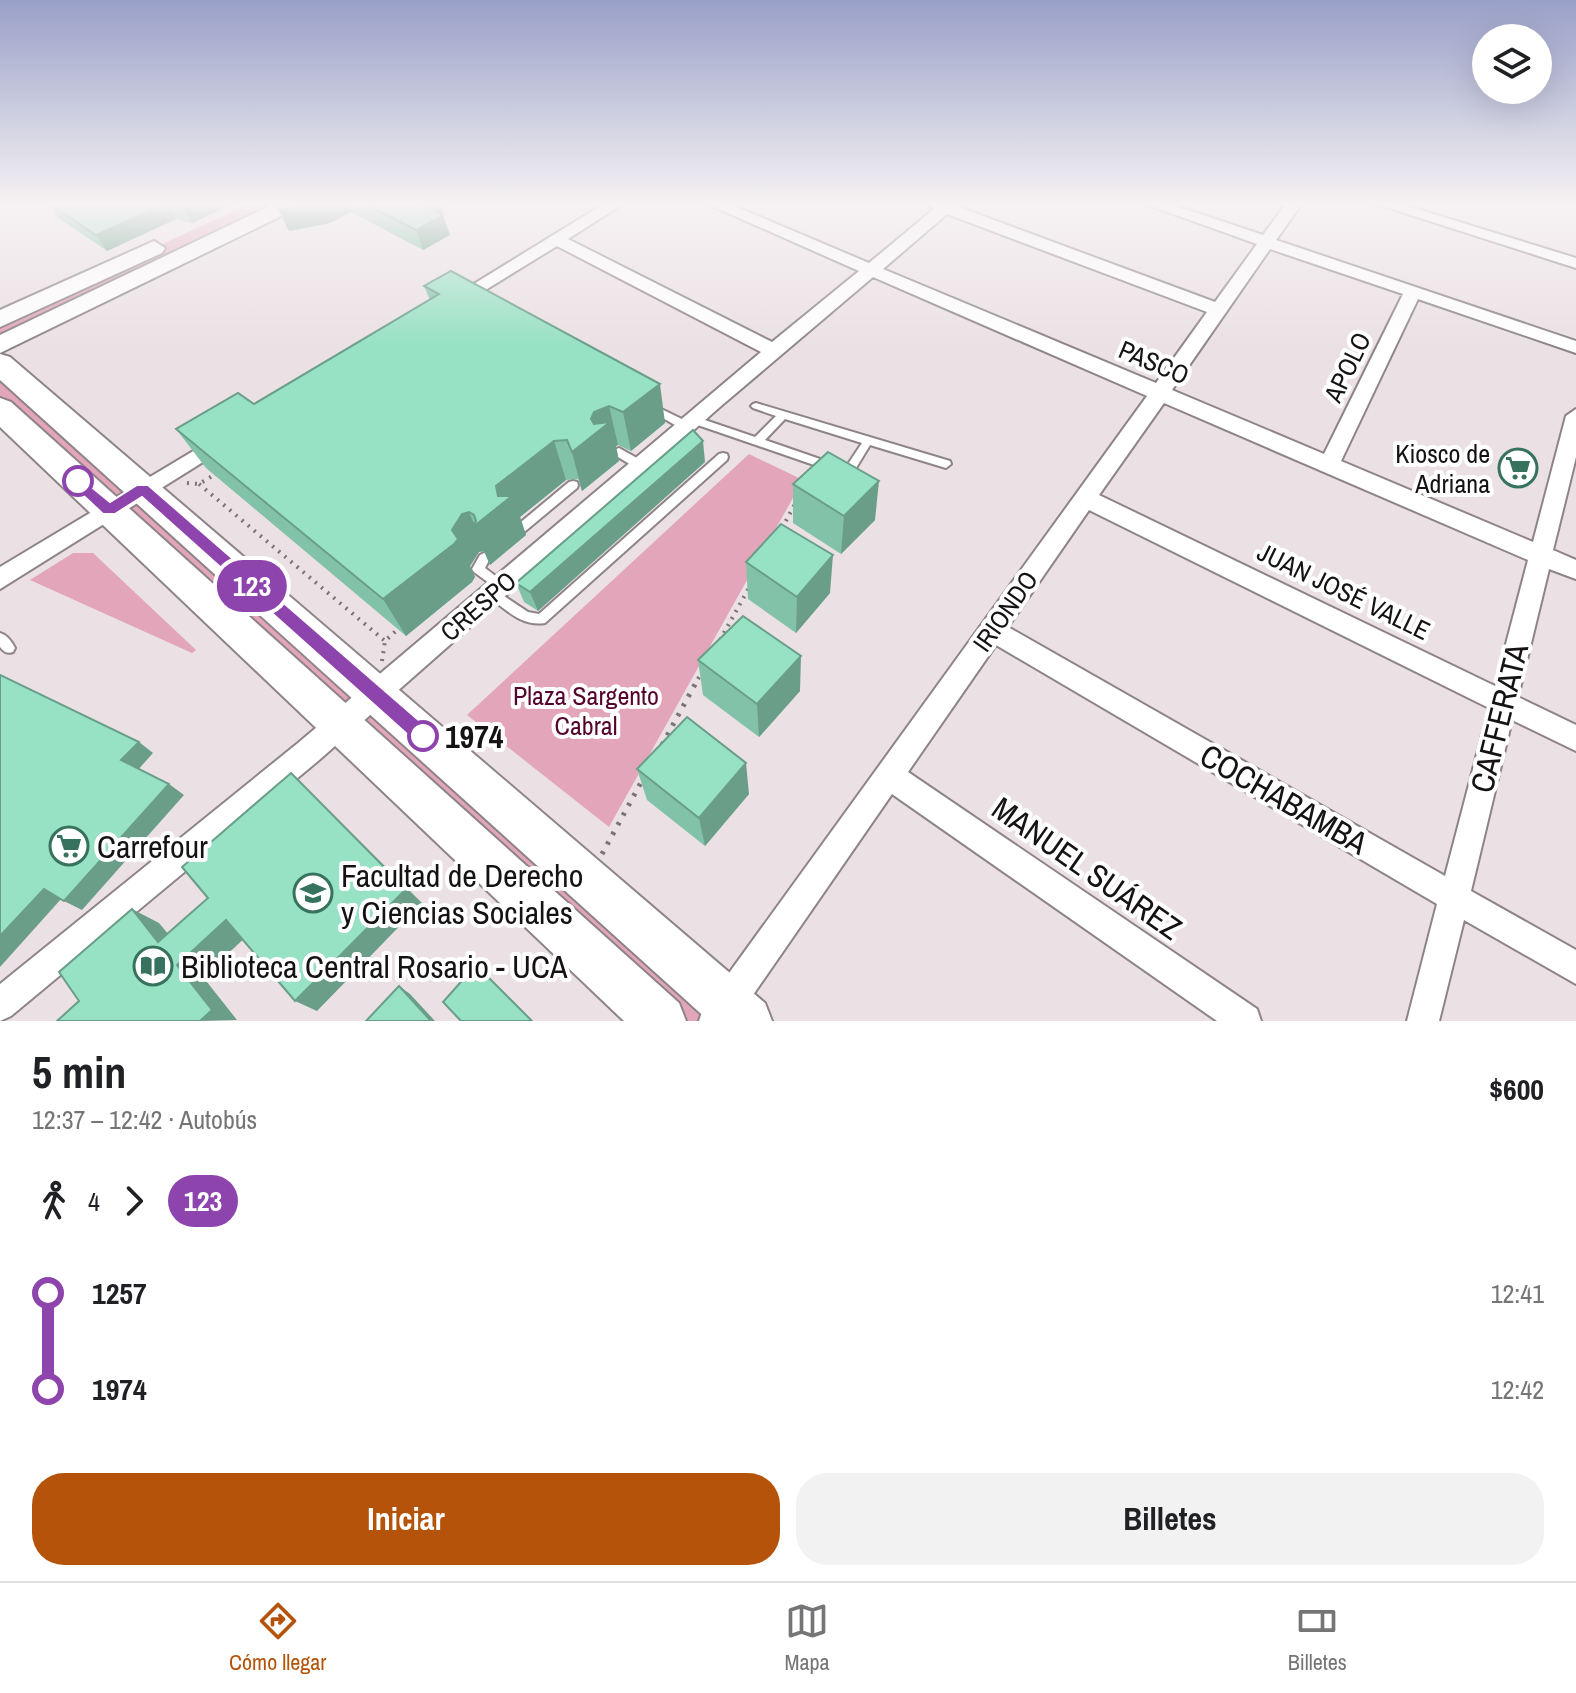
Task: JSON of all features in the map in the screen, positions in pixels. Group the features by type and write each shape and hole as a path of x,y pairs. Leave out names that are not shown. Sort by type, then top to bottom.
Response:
{"main road":[{"path":"0,319 150,250"},
{"path":"0,345 197,250"},
{"path":"0,364 161,485 378,679 730,1015"},
{"path":"0,409 661,1021"}],"street":[{"path":"457,305 542,250"},
{"path":"576,250 774,351"},
{"name":"PASCO","path":"823,250 1576,570"},
{"name":"CRESPO","path":"0,1005 340,724 378,679 496,590 893,250"},
{"path":"1061,250 1218,310"},
{"name":"IRIONDO","path":"730,1015 889,775 1261,250"},
{"path":"1288,250 1576,347"},
{"path":"1533,250 1576,263"},
{"name":"APOLO","path":"1329,465 1413,292"},
{"name":"CAFFERATA","path":"1423,1021 1576,416"},
{"path":"0,579 109,510 161,485 238,431"},
{"name":"JUAN JOSÉ VALLE","path":"1085,498 1576,738"},
{"name":"COCHABAMBA","path":"992,630 1576,968"},
{"name":"MANUEL SUÁREZ","path":"889,775 1245,1021"}],"lane":[{"path":"645,404 689,423 757,442 818,464 849,470 868,441"},
{"path":"756,406 946,464"},
{"path":"757,442 783,415"},
{"path":"608,457 619,452 640,465"},
{"path":"484,558 478,569 496,590 525,617 541,619 723,457"},
{"path":"519,530 573,485"}],"path":[{"path":"779,533 818,464"},
{"path":"161,485 199,484 214,475"},
{"path":"199,484 385,641"},
{"path":"718,644 756,575"},
{"path":"378,679 385,641 398,629"},
{"path":"656,755 702,672"},
{"path":"587,880 649,769"}],"green space":[{"path":"150,250 197,250 0,345 0,319"},
{"path":"0,364 747,1021 661,1021 0,409"},
{"name":"Plaza Sargento Cabral","path":"749,454 803,480 609,827 467,715"},
{"path":"73,553 93,553 196,650 192,653 30,580"}],"building":[{"path":"451,271 660,384 623,412 609,406 594,412 591,419 594,424 610,422 572,452 567,440 554,441 496,486 498,496 512,496 473,527 476,521 474,515 469,512 462,514 452,530 458,539 454,544 383,599 176,429 238,393 254,404 439,294 424,286"},
{"path":"693,430 703,441 530,592 516,583"},
{"path":"828,452 879,481 844,516 793,484"},
{"path":"781,524 833,555 797,597 746,562"},
{"path":"743,616 801,656 757,704 698,660"},
{"name":"Carrefour","path":"0,675 139,742 121,760 169,784 64,901 44,889 0,936"},
{"path":"687,717 746,763 699,818 637,769"},
{"path":"291,773 406,889 295,1001 226,920 177,965 212,1010 200,1021 57,1021 79,1001 59,972 132,909 158,942 208,898 182,867"},
{"path":"476,965 532,1021 461,1021 443,1002"},
{"path":"399,986 431,1021 366,1021"}],"bus line":[{"name":"123","path":"78,481 109,510 143,489 423,736"}],"place":[{"name":"Kiosco de Adriana","path":"1518,468"},
{"name":"1974","path":"423,736"},
{"name":"Carrefour","path":"69,846"},
{"name":"Facultad de Derecho y Ciencias Sociales","path":"313,893"},
{"name":"Biblioteca Central Rosario - UCA","path":"153,966"}]}
